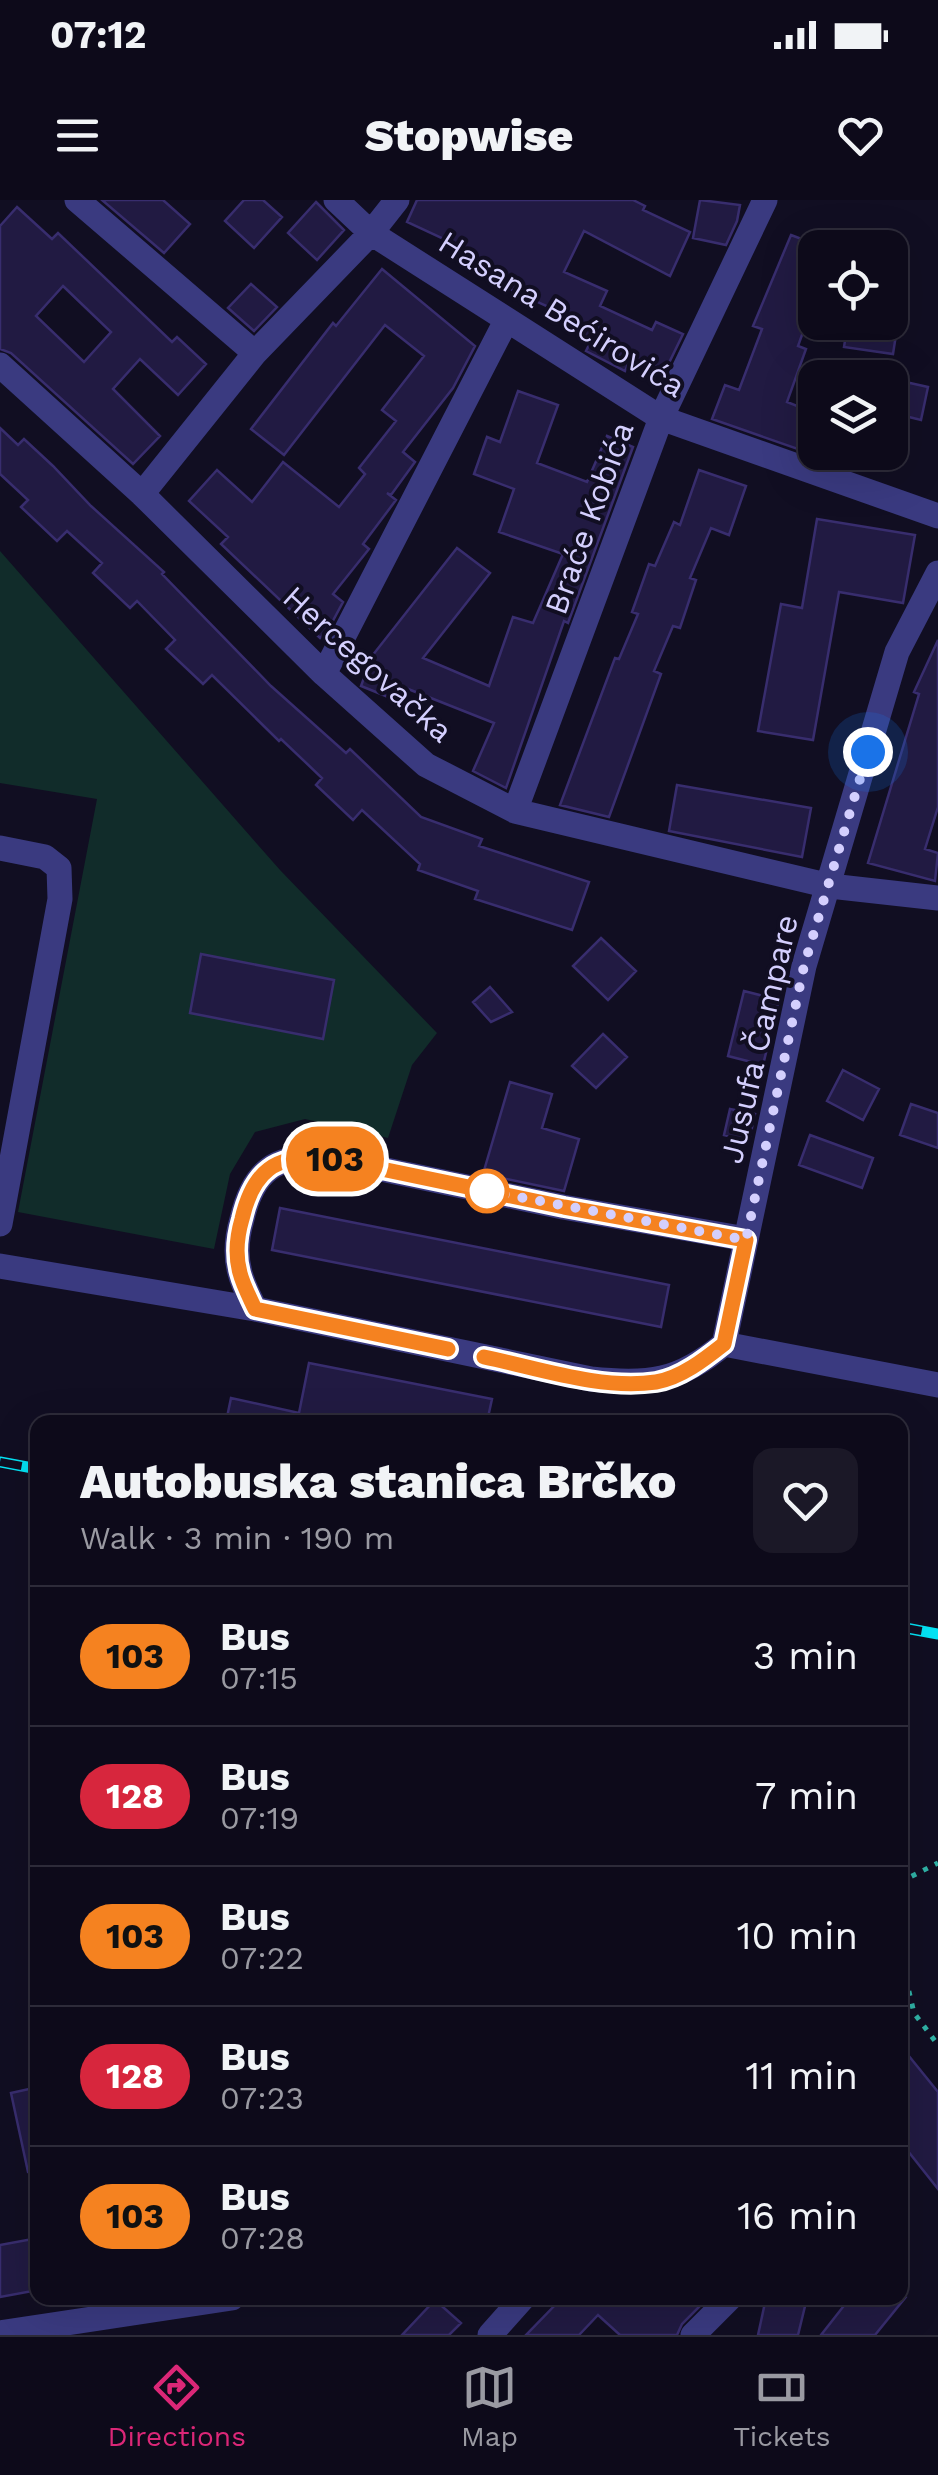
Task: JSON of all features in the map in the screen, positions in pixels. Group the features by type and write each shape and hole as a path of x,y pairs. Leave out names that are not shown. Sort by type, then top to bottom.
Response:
{"street":[{"path":"77,200 254,353"},
{"name":"Hasana Bećirovića","path":"336,200 371,232 661,418 938,516"},
{"path":"142,494 254,353 397,200"},
{"name":"Braće Kobića","path":"514,811 661,418 765,200"},
{"path":"324,674 506,322"},
{"name":"Hercegovačka","path":"0,365 142,494 324,674 426,765 514,811 830,886 938,898"},
{"name":"Jusufa Čampare","path":"724,1344 804,966 897,652 938,572"},
{"path":"0,848 45,857 59,868 60,899 0,1224"},
{"path":"255,1309 240,1273 237,1245 251,1186 271,1167 298,1156 324,1157 746,1240"},
{"path":"0,1266 255,1309 591,1379 660,1382 724,1344 938,1386"},
{"path":"0,2333 186,2305"},
{"path":"490,2335 516,2305"},
{"path":"693,2335 723,2305"}],"path":[{"path":"908,1878 938,1864"},
{"path":"908,1987 914,2012 938,2045"}],"green space":[{"path":"0,551 280,870 437,1033 412,1065 388,1138 305,1119 255,1132 230,1174 214,1249 18,1212 97,799 0,783"}],"building":[{"path":"102,200 163,200 190,224 164,253"},
{"path":"244,200 263,200 282,217 254,248 225,221"},
{"path":"417,200 633,200 645,206 643,210 690,232 670,276 584,231 564,272 607,291 600,306 652,330 656,322 683,334 665,371 632,356 625,371 586,351 592,339 547,317 551,308 503,286 444,239 407,222"},
{"path":"700,200 740,205 726,245 693,238"},
{"path":"316,202 344,230 317,260 288,233"},
{"path":"17,207 52,239 58,233 172,342 177,337 206,364 178,395 140,359 113,389 160,436 133,464 11,353 0,349 0,226","holes":["63,286 111,332 84,362 36,316"]},
{"path":"791,235 798,238 798,346 806,349 802,360 798,360 787,402 798,406 798,449 712,419 725,385 739,390 762,329 753,326"},
{"path":"382,269 475,346 453,388 403,452 415,462 391,495 387,493 396,500 363,544 369,549 333,594 343,602 320,638 221,544 228,537 189,501 217,470 252,502 283,462 339,507 365,474 359,468 396,421 382,410 424,356 385,325 284,455 251,429 333,323 336,326"},
{"path":"251,284 277,307 254,331 228,308"},
{"path":"845,340 895,340 893,354 844,347"},
{"path":"908,383 928,387 921,420 908,417"},
{"path":"518,391 558,405 537,463 587,482 607,436 633,447 568,623 564,621 506,788 473,771 494,723 403,687 398,701 361,686 372,656 457,548 490,573 423,658 489,686 513,617 533,623 563,554 499,532 514,489 474,474 487,437 500,442"},
{"path":"0,428 18,445 24,439 164,572 271,686 346,753 350,749 421,817 482,839 479,846 589,882 572,930 475,899 478,891 418,870 420,864 362,810 353,820 316,785 322,778 212,675 203,684 166,649 175,640 137,601 130,608 93,573 102,563 67,531 57,541 21,507 28,500 0,474"},
{"path":"699,470 746,486 729,535 711,528 690,578 696,580 680,628 673,626 654,671 661,674 609,817 560,805 615,658 619,659 638,614 632,612 649,564 655,566 674,522 680,525"},
{"path":"817,519 915,535 903,603 839,592 813,740 758,731 781,604 802,608"},
{"path":"938,640 938,807 925,849 938,853 935,881 868,863 919,694 914,692"},
{"path":"677,785 811,808 802,857 669,831"},
{"path":"601,938 636,971 608,1000 573,966"},
{"path":"201,954 334,980 323,1039 190,1013"},
{"path":"490,987 512,1012 491,1022 473,1002"},
{"path":"744,991 779,1000 763,1065 728,1056"},
{"path":"603,1034 627,1057 596,1088 572,1066"},
{"path":"843,1070 879,1089 863,1120 827,1101"},
{"path":"510,1082 552,1094 542,1128 579,1139 564,1191 483,1174"},
{"path":"911,1104 938,1113 938,1148 900,1135"},
{"path":"730,1109 755,1114 749,1141 724,1135"},
{"path":"810,1135 873,1158 862,1188 799,1165"},
{"path":"280,1208 669,1285 661,1327 272,1250"},
{"path":"309,1363 492,1399 489,1415 227,1415 231,1398 299,1413"},
{"path":"908,2055 938,2092 938,2189 908,2151"},
{"path":"30,2089 30,2172 28,2172 11,2093"},
{"path":"30,2239 30,2291 0,2297 0,2245"},
{"path":"430,2305 441,2305 461,2323 449,2335 402,2335"},
{"path":"555,2305 701,2305 677,2335 620,2335 598,2315 579,2335 526,2335"},
{"path":"764,2305 805,2305 798,2335 758,2335"},
{"path":"845,2305 899,2305 875,2335 821,2335"}],"railway":[{"path":"0,1462 30,1468"},
{"path":"908,1628 938,1634"}],"bus line":[{"name":"103","path":"448,1349 255,1309 240,1273 237,1245 251,1186 271,1167 298,1156 324,1157 746,1240 724,1344 707,1358 660,1382 591,1379 484,1357"}],"route":[{"path":"487,1191 746,1240 804,966 868,752"}]}
